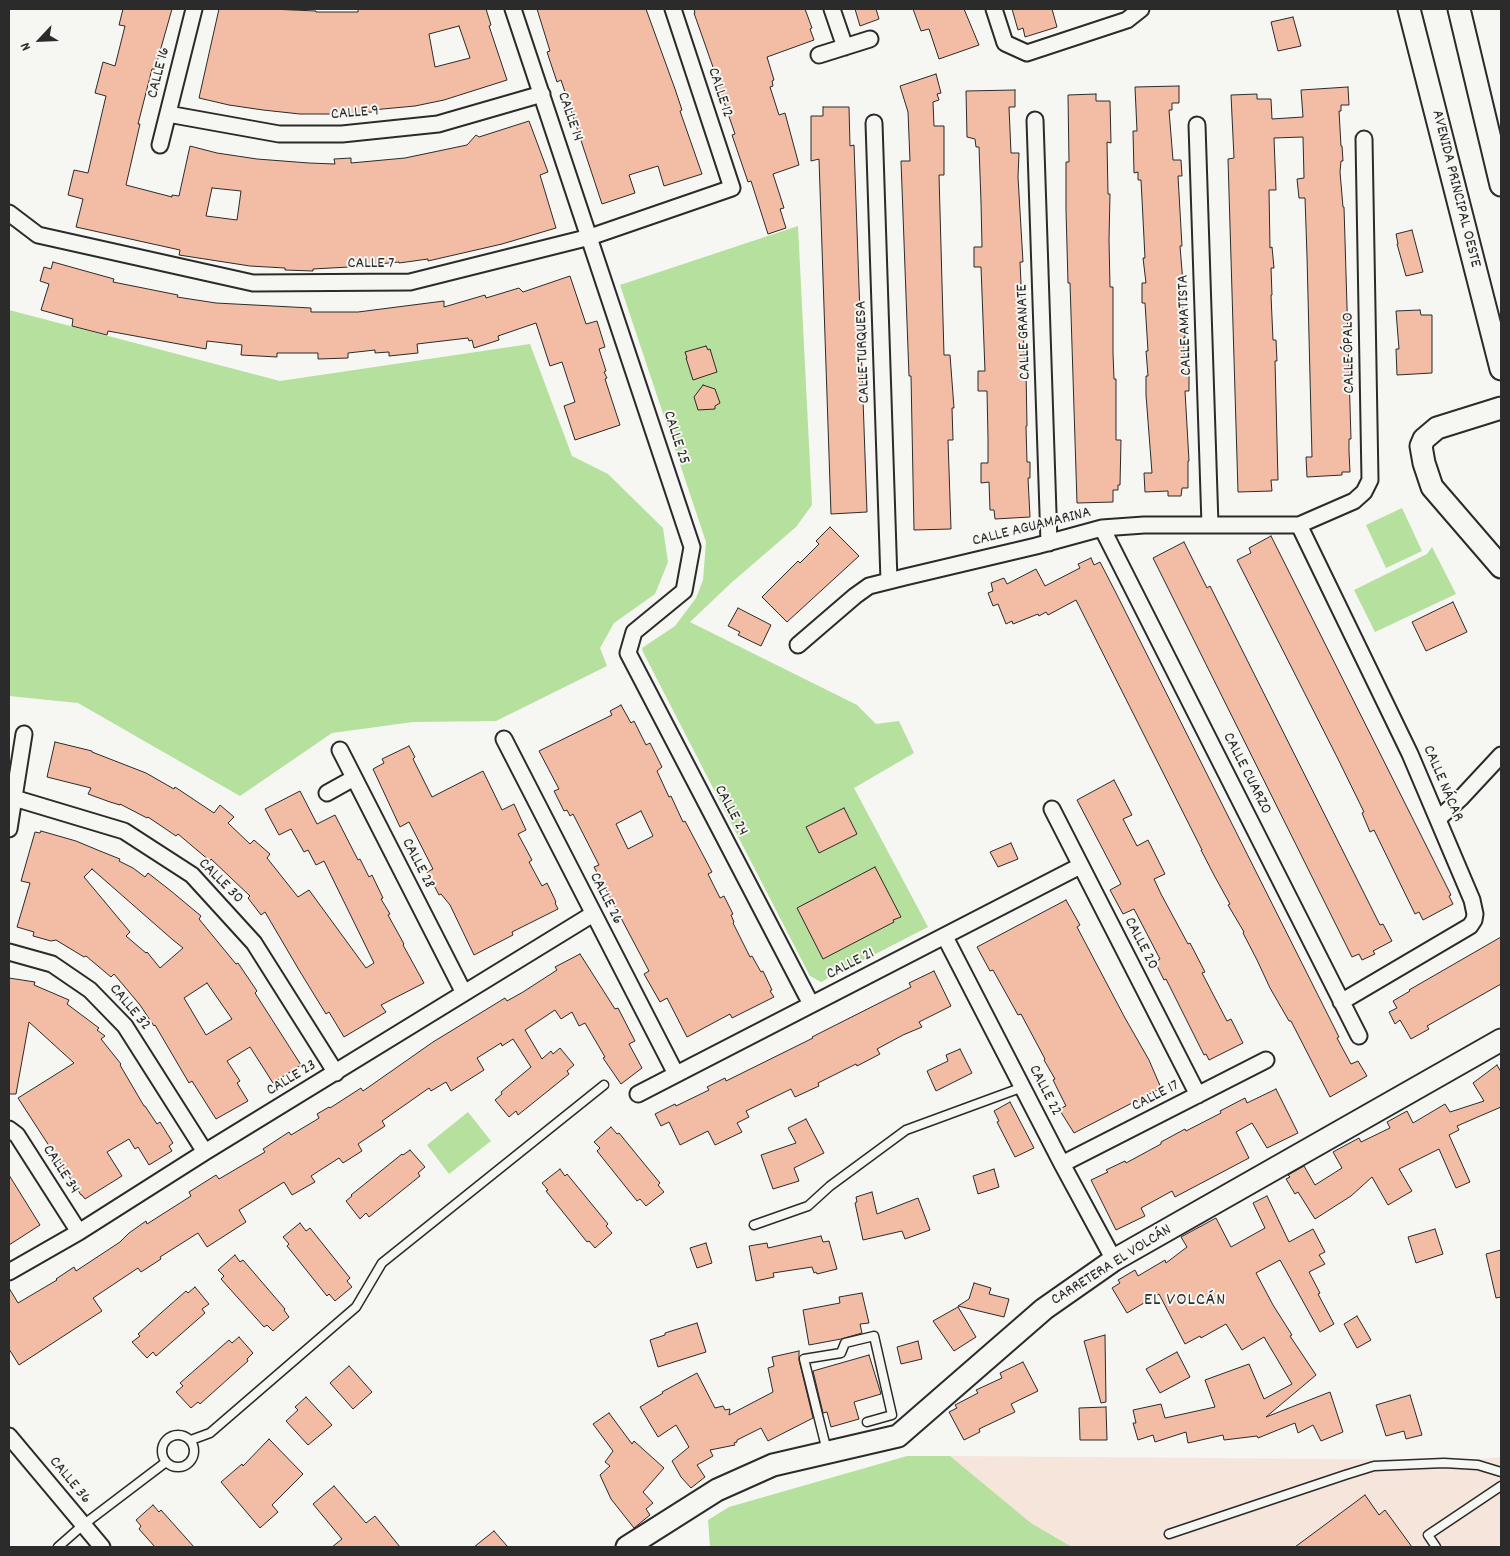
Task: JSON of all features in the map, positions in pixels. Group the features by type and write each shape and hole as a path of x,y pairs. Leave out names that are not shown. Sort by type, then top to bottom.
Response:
{"street":[{"name":"CALLE 16","path":"160,145 194,9"},
{"name":"CALLE 14","path":"513,9 590,236"},
{"name":"CALLE 12","path":"672,9 732,188"},
{"path":"832,9 845,47"},
{"path":"994,9 1005,43 1027,52 1127,20 1141,9"},
{"name":"AVENIDA PRINCIPAL OESTE","path":"1409,9 1501,369"},
{"path":"1459,9 1501,185"},
{"path":"819,55 870,39"},
{"name":"CALLE 9","path":"168,114 279,134 342,134 438,124 542,94"},
{"name":"CALLE GRANATE","path":"1035,120 1049,542"},
{"name":"CALLE TURQUESA","path":"874,123 890,581"},
{"name":"CALLE AMATISTA","path":"1197,125 1210,524"},
{"name":"CALLE ÓPALO","path":"1299,525 1354,501 1364,492 1370,480 1364,139"},
{"name":"CALLE 7","path":"9,213 38,235 253,283 410,282 590,236 732,188"},
{"name":"CALLE 25","path":"590,236 692,546 684,591 634,632"},
{"path":"1501,408 1437,428 1424,439 1421,446 1424,464 1432,487 1501,567"},
{"name":"CALLE AGUAMARINA","path":"798,645 869,586 1102,528 1144,525 1299,525"},
{"name":"CALLE NÁCAR","path":"1299,525 1410,754 1472,900 1475,914 1470,926 1341,1002"},
{"name":"CALLE CUARZO","path":"1102,528 1359,1036"},
{"name":"CALLE 24","path":"634,632 628,654 811,1004"},
{"path":"9,829 24,734"},
{"name":"CALLE 26","path":"504,739 676,1074"},
{"name":"CALLE 28","path":"340,750 464,993"},
{"path":"1438,819 1461,798 1501,755"},
{"path":"327,793 354,778"},
{"name":"CALLE 30","path":"14,798 124,831 192,875 254,943 336,1073"},
{"name":"CALLE 20","path":"1052,809 1198,1095"},
{"name":"CALLE 21","path":"638,1094 1080,866"},
{"name":"CALLE 23","path":"9,1272 79,1232 205,1152 593,914"},
{"name":"CALLE 22","path":"945,937 1062,1164 1114,1260"},
{"name":"CALLE 32","path":"9,952 52,964 90,990 102,1002 125,1026 205,1152"},
{"name":"CARRETERA EL VOLCÁN","path":"627,1547 717,1490 773,1465 827,1453 887,1427 898,1436 1044,1308 1114,1260 1501,1040"},
{"name":"CALLE 17","path":"1062,1164 1266,1060"},
{"name":"CALLE 34","path":"9,1129 17,1135 79,1232"},
{"name":"CALLE 36","path":"9,1436 102,1547"}],"lane":[{"path":"191,1440 210,1432 356,1307 382,1263 604,1085"},
{"path":"754,1225 808,1206 830,1186 906,1130 1023,1087"},
{"path":"827,1453 804,1359 841,1353 845,1344 874,1336 892,1415 887,1427 868,1422"},
{"path":"179,1434 191,1440 195,1452 189,1464 178,1468 166,1462 162,1450 167,1438 179,1434"},
{"path":"58,1547 83,1525 166,1462"},
{"path":"1169,1534 1374,1466 1444,1463 1478,1465 1501,1472"},
{"path":"1436,1547 1428,1535 1501,1486"}],"shaded area":[{"path":"950,1456 1470,1460 1501,1457 1501,1547 1072,1547 1031,1523"}],"green space":[{"path":"798,226 812,505 796,527 731,583 690,622 857,705 876,724 899,721 914,753 854,788 928,927 821,982 810,976 643,652 642,648 675,626 696,598 703,580 706,542 620,285"},
{"path":"9,310 280,381 530,344 572,456 608,474 663,528 668,562 655,594 614,623 600,648 607,666 496,721 413,722 332,733 240,796 78,703 9,696"},
{"path":"1402,508 1422,551 1386,568 1366,525"},
{"path":"1432,547 1456,594 1375,632 1354,590 1427,554"},
{"path":"468,1112 491,1141 449,1174 427,1145"},
{"path":"907,1456 950,1456 1031,1523 1072,1547 710,1547 708,1520 729,1507"}],"building":[{"path":"123,9 172,9 155,69 152,69 138,124 140,124 126,185 172,197 172,195 179,196 190,146 217,153 257,159 335,164 334,159 351,158 351,163 405,158 467,145 476,135 479,137 529,121 548,172 540,175 556,228 502,244 428,261 428,259 313,269 313,271 250,266 179,255 180,250 76,227 83,199 68,195 74,170 88,173 106,96 95,93 103,62 115,66 125,26 119,25","holes":["212,188 241,191 237,220 206,216"]},
{"path":"219,9 358,12 358,9 486,9 491,25 489,26 507,80 444,100 415,106 372,110 372,112 343,114 300,114 263,110 199,98","holes":["459,26 470,58 435,67 429,34"]},
{"path":"537,9 646,9 675,89 682,110 680,111 702,174 664,186 658,166 629,175 635,193 602,204 561,80 557,82 547,52 550,51"},
{"path":"694,9 805,9 814,40 767,57 774,80 772,81 773,86 770,87 779,115 785,113 799,165 773,174 784,208 780,209 786,228 768,234 751,181 748,182 732,135 735,134 711,71 714,70"},
{"path":"855,9 876,9 879,19 860,26"},
{"path":"913,9 964,9 979,45 939,59 929,29 921,31"},
{"path":"1012,9 1052,9 1057,27 1025,37 1023,28 1018,30"},
{"path":"1293,17 1301,46 1278,51 1271,22"},
{"path":"936,74 941,93 937,94 939,100 933,102 934,126 944,126 944,175 939,175 944,355 950,355 954,408 952,408 953,440 948,440 951,529 914,530 911,376 909,376 901,161 910,161 908,112 900,86"},
{"path":"1179,86 1179,103 1172,103 1172,110 1169,110 1173,160 1181,160 1182,176 1178,176 1182,246 1180,246 1186,299 1182,299 1185,338 1183,338 1186,375 1189,375 1189,391 1185,391 1189,461 1188,488 1182,488 1181,496 1168,496 1168,491 1145,492 1144,473 1152,473 1146,395 1146,376 1148,376 1146,351 1148,351 1145,303 1142,303 1142,283 1146,283 1143,258 1145,258 1141,180 1138,180 1138,172 1134,173 1133,131 1137,131 1135,87"},
{"path":"1348,87 1349,105 1341,105 1341,111 1339,111 1343,161 1341,161 1340,172 1344,207 1351,439 1349,439 1350,472 1342,472 1342,475 1307,477 1306,457 1312,457 1307,256 1305,198 1299,198 1297,179 1304,178 1303,137 1274,138 1276,190 1269,190 1270,248 1272,247 1274,268 1271,268 1273,340 1276,340 1277,361 1275,361 1278,480 1271,480 1272,491 1238,492 1228,159 1234,158 1231,95 1257,94 1257,99 1271,99 1272,119 1303,117 1301,90"},
{"path":"1015,90 1015,107 1009,107 1011,153 1019,153 1018,177 1023,262 1020,262 1026,370 1027,462 1030,462 1030,478 1028,478 1030,517 995,519 994,510 990,510 989,482 981,483 981,463 988,463 988,438 987,391 978,391 978,371 985,371 981,267 974,267 974,247 982,247 979,147 976,147 975,139 967,137 966,91"},
{"path":"1096,94 1096,101 1110,101 1111,143 1107,142 1108,194 1110,194 1110,287 1113,287 1116,440 1121,440 1120,485 1118,485 1118,490 1113,490 1113,502 1077,503 1066,210 1066,162 1069,162 1068,95"},
{"path":"823,107 849,107 850,146 854,145 867,512 831,514 819,159 811,161 811,116 823,116"},
{"path":"1412,230 1423,272 1406,276 1396,234"},
{"path":"53,262 114,279 113,282 178,295 177,297 216,303 311,308 311,312 358,312 444,301 444,307 485,295 486,298 519,288 523,292 570,276 586,324 597,321 605,347 599,349 606,371 604,372 607,378 605,379 620,425 575,440 564,406 575,402 562,362 550,366 536,323 498,336 499,340 474,348 472,340 469,341 468,338 417,344 418,353 389,356 389,352 375,353 375,350 348,353 348,358 318,359 318,353 277,353 277,357 241,355 242,345 207,341 206,349 108,331 107,335 72,326 73,319 41,310 49,284 40,281 44,267 51,269"},
{"path":"1420,310 1421,315 1432,315 1432,373 1397,375 1396,349 1399,349 1396,311"},
{"path":"706,346 708,350 710,349 717,372 693,380 685,352"},
{"path":"703,385 715,389 720,403 715,406 715,409 698,410 694,397"},
{"path":"830,527 859,556 787,622 762,597 798,561 800,563 819,544 816,541"},
{"path":"1271,536 1451,895 1449,896 1453,904 1423,920 1419,912 1415,914 1374,830 1370,832 1362,813 1364,812 1237,560 1251,553 1249,548"},
{"path":"1184,542 1207,588 1210,586 1380,925 1383,924 1392,941 1373,951 1375,954 1362,960 1359,954 1352,957 1153,558"},
{"path":"1091,558 1094,565 1100,562 1116,593 1339,1037 1337,1038 1351,1064 1358,1061 1367,1076 1330,1097 1291,1021 1289,1021 1270,988 1244,932 1228,905 1230,904 1076,600 1048,615 1046,612 1039,616 1038,614 1013,624 1012,621 1006,624 998,604 993,606 988,593 993,591 991,583 1004,578 1007,584 1036,569 1045,586 1080,568 1078,564"},
{"path":"1453,602 1467,632 1426,651 1412,622"},
{"path":"738,608 771,625 761,646 738,635 740,632 728,626"},
{"path":"621,705 631,723 634,721 646,745 650,743 662,767 657,771 669,797 671,796 683,822 685,821 712,872 708,874 720,898 724,896 733,914 731,915 733,923 750,957 752,956 761,972 763,971 774,997 732,1018 730,1014 687,1037 667,998 660,1002 644,974 649,971 594,867 599,865 573,814 570,816 567,810 564,811 554,791 559,789 539,751 612,715 610,711","holes":["641,811 653,836 628,849 616,824"]},
{"path":"55,742 92,751 146,773 174,789 175,787 214,813 220,805 234,817 228,823 250,844 254,840 270,854 267,858 298,897 309,890 366,968 374,963 324,861 316,865 308,850 304,852 291,829 279,835 265,809 300,791 317,824 335,815 358,860 360,859 369,877 372,875 383,898 381,899 390,914 388,915 424,983 381,1005 386,1012 344,1037 329,1012 326,1014 265,912 261,915 248,898 250,896 211,859 210,861 178,834 176,836 148,817 120,804 88,794 91,788 47,777"},
{"path":"409,746 415,757 413,759 432,797 483,771 502,810 514,804 526,830 518,834 532,860 529,862 542,886 547,883 558,909 512,932 513,935 474,955 450,905 441,894 439,895 427,872 433,869 409,822 400,827 373,769 384,763 382,759"},
{"path":"1114,780 1132,815 1123,819 1137,846 1148,840 1165,874 1154,879 1161,894 1188,944 1190,943 1205,972 1202,973 1227,1021 1231,1019 1243,1043 1209,1060 1206,1054 1204,1055 1166,979 1164,980 1155,962 1160,959 1134,909 1123,914 1110,890 1121,884 1077,800"},
{"path":"844,808 857,834 819,853 806,827"},
{"path":"41,831 76,841 120,859 119,861 145,877 148,873 201,916 199,919 236,964 238,963 257,991 255,993 301,1065 273,1083 250,1047 227,1061 240,1081 237,1083 248,1101 216,1119 192,1081 189,1083 155,1025 114,974 111,977 86,956 84,957 56,940 51,941 33,936 34,932 17,927 30,883 21,881 35,832 40,833","holes":["92,869 173,940 183,948 160,968 147,952 126,936 130,932 84,877","207,983 232,1019 206,1035 184,998"]},
{"path":"1011,843 1018,859 998,867 990,852"},
{"path":"875,867 901,917 823,959 797,908"},
{"path":"1066,900 1080,925 1077,927 1149,1060 1161,1088 1074,1133 1059,1109 1066,1106 1045,1059 1021,1014 1018,1015 993,970 990,971 977,947"},
{"path":"1501,937 1501,984 1427,1026 1429,1029 1411,1039 1400,1020 1395,1024 1389,1012 1397,1008 1393,1001"},
{"path":"580,954 615,1009 618,1008 635,1041 629,1044 642,1068 621,1084 603,1058 605,1057 585,1023 579,1026 572,1012 561,1019 555,1010 525,1030 542,1059 551,1051 553,1054 560,1048 574,1065 567,1071 569,1074 518,1115 516,1111 509,1117 495,1100 502,1094 501,1092 531,1067 513,1039 502,1046 501,1043 477,1058 484,1070 451,1091 446,1082 431,1091 429,1088 382,1121 385,1126 358,1144 362,1151 343,1163 339,1158 311,1176 315,1182 292,1195 284,1182 239,1210 246,1222 207,1247 198,1233 160,1257 161,1259 141,1272 138,1268 93,1298 102,1311 19,1365 9,1349 9,1288 18,1303 57,1280 74,1267 76,1271 120,1242 146,1221 147,1224 191,1196 189,1192 216,1175 219,1179 265,1152 263,1149 289,1132 291,1135 319,1118 317,1114 361,1088 363,1091 433,1042 505,998 507,1001 523,992 557,970 555,967"},
{"path":"934,971 951,1006 919,1022 922,1027 877,1049 880,1054 818,1083 819,1086 795,1097 791,1089 746,1111 749,1117 737,1123 742,1132 715,1145 708,1131 680,1145 669,1122 661,1126 655,1114 709,1090 707,1087 725,1078 726,1081 813,1038 911,987 909,983"},
{"path":"9,978 35,982 34,985 69,1000 67,1004 99,1028 97,1030 105,1036 101,1039 121,1064 144,1106 157,1124 160,1122 173,1143 169,1146 172,1151 149,1165 138,1147 135,1149 129,1139 107,1152 122,1176 85,1199 81,1195 18,1098 74,1063 29,1022 16,1094 9,1094"},
{"path":"960,1049 972,1073 936,1091 927,1071 948,1061 946,1055"},
{"path":"1497,1065 1501,1072 1501,1107 1457,1126 1459,1130 1449,1135 1470,1182 1456,1188 1439,1149 1399,1169 1412,1191 1388,1205 1372,1177 1351,1196 1315,1219 1298,1192 1295,1194 1286,1179 1290,1177 1288,1175 1304,1166 1315,1185 1342,1168 1333,1152 1359,1138 1361,1142 1390,1128 1387,1122 1407,1111 1413,1123 1445,1104 1450,1112 1484,1101 1473,1083"},
{"path":"1276,1089 1298,1133 1267,1148 1252,1123 1236,1132 1249,1158 1175,1197 1172,1191 1141,1208 1145,1216 1116,1230 1091,1180 1108,1172 1106,1170 1125,1161 1126,1163 1185,1129 1186,1131 1221,1113 1220,1111 1245,1098 1247,1103"},
{"path":"1010,1102 1034,1148 1015,1157 997,1122 999,1121 994,1111"},
{"path":"806,1119 824,1153 794,1168 799,1181 773,1189 761,1155 796,1143 788,1128"},
{"path":"611,1127 617,1134 619,1133 660,1183 658,1185 664,1192 646,1206 640,1199 637,1201 597,1151 600,1148 594,1142"},
{"path":"410,1150 425,1167 418,1173 420,1176 369,1217 366,1213 360,1219 346,1201 402,1154"},
{"path":"560,1169 565,1176 567,1174 608,1224 606,1226 612,1233 595,1248 589,1241 587,1242 546,1191 548,1190 542,1183"},
{"path":"994,1169 999,1187 978,1194 973,1176"},
{"path":"9,1175 40,1225 9,1245"},
{"path":"872,1192 877,1214 918,1198 930,1230 905,1239 902,1231 863,1240 855,1203 857,1202 856,1197"},
{"path":"1267,1196 1289,1242 1313,1229 1325,1252 1319,1255 1325,1264 1309,1272 1334,1324 1320,1332 1280,1260 1256,1273 1292,1335 1290,1336 1316,1375 1266,1417 1330,1392 1343,1432 1321,1441 1313,1425 1298,1433 1295,1423 1258,1438 1257,1436 1224,1440 1223,1435 1188,1443 1186,1432 1155,1442 1153,1435 1138,1440 1133,1423 1136,1423 1133,1410 1161,1404 1165,1418 1215,1407 1205,1380 1249,1364 1264,1399 1292,1384 1264,1337 1242,1350 1226,1324 1201,1338 1200,1336 1185,1344 1159,1294 1127,1313 1112,1288 1120,1283 1118,1280 1135,1270 1138,1276 1165,1260 1166,1263 1187,1247 1181,1237 1216,1218 1231,1247 1265,1228 1253,1203"},
{"path":"300,1223 306,1231 310,1228 350,1278 347,1281 352,1287 335,1301 329,1294 327,1296 287,1246 289,1244 283,1237"},
{"path":"1435,1229 1443,1254 1416,1263 1408,1237"},
{"path":"821,1236 823,1242 829,1241 837,1269 817,1274 816,1272 814,1273 812,1267 773,1273 774,1277 756,1281 749,1246 767,1243 768,1248"},
{"path":"706,1243 712,1263 697,1268 690,1248"},
{"path":"1501,1250 1501,1297 1496,1298 1486,1254"},
{"path":"235,1255 240,1262 243,1260 285,1309 289,1317 273,1331 267,1325 264,1327 221,1279 224,1276 218,1270"},
{"path":"974,1283 991,1288 989,1294 1009,1299 1004,1317 958,1306 969,1299"},
{"path":"195,1287 209,1304 202,1309 205,1313 156,1356 153,1352 147,1358 132,1342 140,1336 138,1334 186,1291 188,1293"},
{"path":"862,1293 869,1323 860,1324 862,1333 809,1345 803,1310 840,1303 839,1297"},
{"path":"958,1307 976,1337 954,1351 933,1321"},
{"path":"1357,1316 1371,1340 1357,1348 1344,1324"},
{"path":"697,1323 706,1352 658,1367 650,1340"},
{"path":"1105,1335 1106,1402 1101,1403 1084,1341"},
{"path":"239,1337 253,1353 247,1359 248,1361 200,1404 198,1402 191,1408 176,1392 183,1386 180,1383 229,1340 232,1343"},
{"path":"918,1341 922,1359 901,1364 897,1347"},
{"path":"799,1351 799,1360 813,1418 768,1441 761,1428 737,1440 734,1443 735,1445 710,1450 713,1456 697,1465 705,1477 691,1488 681,1477 672,1461 689,1447 676,1425 658,1437 640,1407 662,1392 697,1373 715,1408 723,1406 725,1410 730,1409 729,1415 773,1392 768,1368 774,1366 772,1357"},
{"path":"1177,1352 1190,1377 1160,1393 1146,1369"},
{"path":"869,1355 881,1394 854,1402 859,1419 831,1427 827,1412 823,1413 813,1371"},
{"path":"1023,1362 1038,1391 1011,1404 1015,1412 979,1429 980,1432 964,1440 949,1412 957,1408 955,1405 978,1393 976,1390 1002,1378 1000,1373"},
{"path":"349,1366 372,1392 353,1409 330,1383"},
{"path":"1410,1395 1422,1435 1406,1439 1404,1431 1386,1436 1376,1405"},
{"path":"306,1397 332,1425 308,1445 286,1421 298,1410 295,1407"},
{"path":"1106,1407 1107,1440 1080,1440 1079,1408"},
{"path":"609,1413 632,1444 634,1441 664,1468 643,1492 653,1503 646,1509 650,1515 634,1528 611,1499 600,1475 610,1466 605,1462 613,1451 593,1424"},
{"path":"269,1439 303,1474 272,1505 278,1512 260,1528 221,1482 242,1464 243,1466"},
{"path":"334,1486 366,1523 375,1516 400,1547 332,1547 342,1539 313,1504"},
{"path":"1365,1495 1379,1515 1385,1510 1412,1547 1295,1547"},
{"path":"153,1505 159,1512 161,1510 194,1547 155,1547 139,1529 141,1526 136,1520"},
{"path":"494,1531 508,1547 474,1547"}],"district":[{"name":"EL VOLCÁN","path":"1185,1302"}]}
